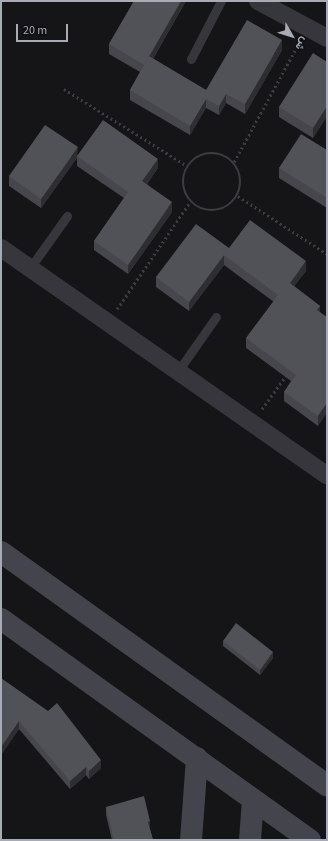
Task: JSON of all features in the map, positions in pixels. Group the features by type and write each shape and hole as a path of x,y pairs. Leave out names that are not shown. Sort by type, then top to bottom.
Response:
{"street":[{"path":"258,1 327,38"},
{"path":"1,248 327,474"},
{"path":"1,552 327,785"},
{"path":"1,619 310,840"},
{"path":"191,840 197,758"},
{"path":"250,840 253,800"}],"lane":[{"path":"191,59 221,1"},
{"path":"30,268 68,216"},
{"path":"178,371 216,317"}],"path":[{"path":"234,162 308,27"},
{"path":"64,89 187,166"},
{"path":"210,152 219,153 234,162 242,178 238,196 231,204 221,210 210,212 190,202 183,185 187,166 197,157 210,152"},
{"path":"238,196 327,254"},
{"path":"108,322 190,202"},
{"path":"252,423 292,367"}],"building":[{"path":"134,1 181,1 144,65 109,44"},
{"path":"247,20 282,40 245,104 226,94 219,106 206,99 190,126 130,90 149,56 206,90"},
{"path":"313,53 327,62 327,106 313,128 279,107"},
{"path":"103,120 158,159 142,181 172,202 128,265 94,241 128,192 77,156"},
{"path":"45,125 78,147 41,199 9,176"},
{"path":"301,134 327,150 327,198 279,168"},
{"path":"250,220 306,261 290,283 320,306 317,310 327,317 327,403 318,416 284,392 296,375 246,338 278,295 224,255 189,302 156,277 196,224 229,248"},
{"path":"236,623 273,652 260,670 223,641"},
{"path":"1,678 48,711 57,703 101,760 89,771 86,767 70,781 19,721 1,747"},
{"path":"144,796 150,821 148,822 153,840 114,840 106,807"}]}
